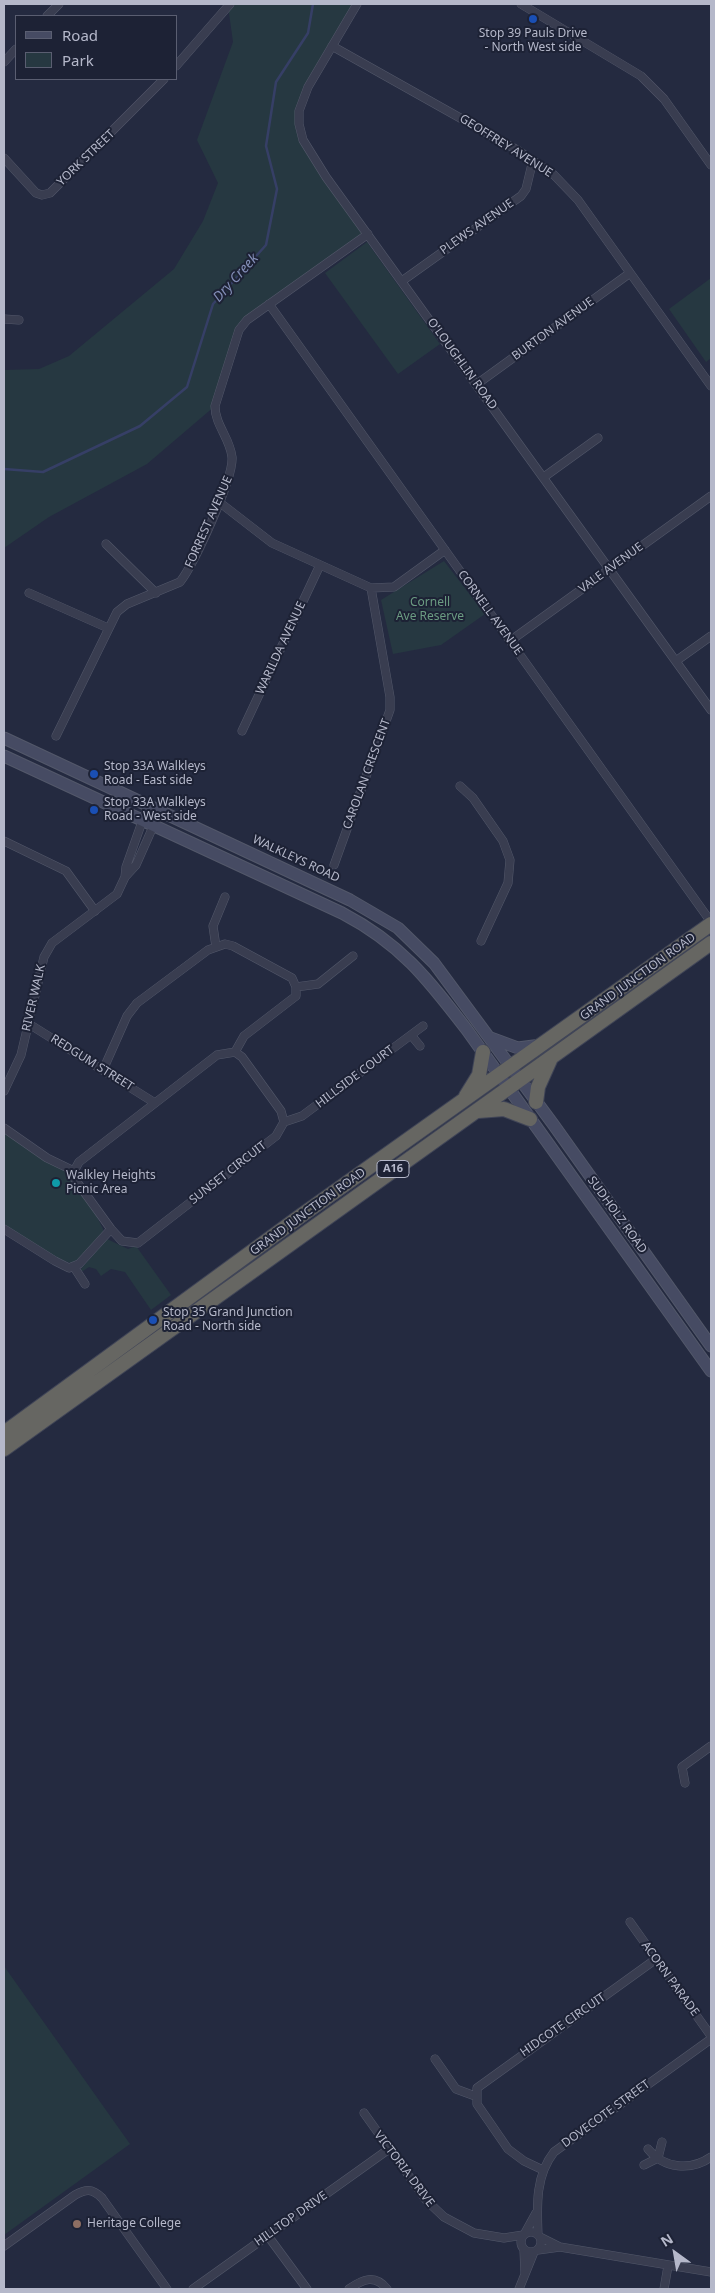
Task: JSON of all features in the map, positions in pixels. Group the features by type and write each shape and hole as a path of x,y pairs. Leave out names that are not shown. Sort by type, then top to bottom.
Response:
{"highway":[{"name":"GRAND JUNCTION ROAD","path":"4,1433 711,923"},
{"name":"GRAND JUNCTION ROAD","path":"4,1449 711,943"},
{"path":"463,1101 479,1075 483,1052"},
{"path":"536,1102 538,1087 553,1055"},
{"path":"474,1112 495,1108 504,1109 530,1119"}],"main road":[{"name":"WALKLEYS ROAD","path":"4,738 350,900 390,922 413,941 434,963 490,1038 505,1071"},
{"name":"WALKLEYS ROAD","path":"4,756 342,913 379,934 403,953 431,984 483,1052 505,1071 514,1083"},
{"path":"490,1038 518,1048 542,1045"},
{"name":"SUDHOLZ ROAD","path":"514,1083 536,1102 711,1346"},
{"name":"SUDHOLZ ROAD","path":"514,1083 530,1119 711,1371"}],"street":[{"path":"48,15 59,4"},
{"path":"178,64 230,4"},
{"name":"O'LOUGHLIN ROAD","path":"357,4 303,98 299,118 300,133 305,145 711,710"},
{"path":"522,4 641,76 664,99 711,165"},
{"name":"GEOFFREY AVENUE","path":"332,46 533,160 554,175 570,190 711,386"},
{"path":"4,62 15,50"},
{"name":"YORK STREET","path":"4,158 36,193 42,195 50,193 163,80"},
{"path":"703,154 711,148"},
{"name":"PLEWS AVENUE","path":"402,281 521,196 526,189 533,160"},
{"name":"FORREST AVENUE","path":"56,736 119,609 177,584 184,578 219,502 230,475 232,456 228,441 215,416 216,401 239,330 247,320 368,234"},
{"name":"BURTON AVENUE","path":"476,384 630,273"},
{"name":"CORNELL AVENUE","path":"269,304 711,923"},
{"path":"4,318 19,320"},
{"path":"544,477 598,438"},
{"name":"VALE AVENUE","path":"510,641 711,496"},
{"path":"219,502 272,543 371,588 394,587 445,550"},
{"path":"106,544 156,593"},
{"name":"WARILDA AVENUE","path":"242,731 320,565"},
{"name":"CAROLAN CRESCENT","path":"334,865 390,710 390,697 371,588"},
{"path":"29,592 108,628"},
{"path":"676,661 711,636"},
{"path":"460,786 473,798 503,841 510,860 508,883 481,941"},
{"name":"RIVER WALK","path":"4,1090 21,1055 44,957 52,943 117,894 125,877 126,867 148,805"},
{"name":"RIVER WALK","path":"125,877 136,866 160,811"},
{"path":"4,841 66,871 95,911"},
{"path":"216,947 213,926 225,896"},
{"path":"103,1070 130,1009 208,950 225,944 233,946 292,978 296,987 296,996 244,1036 235,1052"},
{"path":"296,987 318,984 353,956"},
{"name":"REDGUM STREET","path":"28,1024 155,1103"},
{"name":"HILLSIDE COURT","path":"284,1122 302,1116 423,1026"},
{"path":"411,1035 420,1046"},
{"path":"4,1128 47,1158 74,1171 80,1162 217,1055 235,1052 242,1057 282,1111 284,1122"},
{"name":"SUNSET CIRCUIT","path":"74,1171 74,1178 111,1230 122,1241 138,1243 276,1136 284,1122"},
{"path":"4,1229 69,1268 74,1267 84,1259 111,1230"},
{"path":"74,1267 85,1284"},
{"path":"685,1783 682,1767 711,1746"},
{"name":"ACORN PARADE","path":"630,1922 711,2037"},
{"name":"HIDCOTE CIRCUIT","path":"475,2096 477,2088 483,2082 656,1959"},
{"name":"DOVECOTE STREET","path":"539,2236 536,2213 542,2170 554,2152 711,2037"},
{"path":"436,2060 456,2089 475,2096 477,2104 508,2149 524,2161 542,2170"},
{"name":"VICTORIA DRIVE","path":"364,2114 435,2210 455,2224 474,2233 504,2238 523,2249"},
{"path":"644,2165 658,2158 662,2142"},
{"path":"648,2149 658,2158 682,2167 702,2164 711,2158"},
{"name":"HILLTOP DRIVE","path":"193,2289 389,2150"},
{"path":"4,2246 75,2195 84,2190 90,2190 102,2198 167,2289"},
{"name":"DOVECOTE STREET","path":"524,2234 536,2213"},
{"path":"525,2274 523,2249 520,2241 524,2234 532,2232 560,2247 711,2272"},
{"name":"VICTORIA DRIVE","path":"504,2238 524,2234"},
{"path":"268,2236 307,2289"},
{"path":"519,2289 541,2244 539,2236"},
{"path":"523,2249 536,2251 560,2247"},
{"path":"664,2289 668,2266"},
{"path":"349,2289 358,2283 371,2279 377,2280 386,2289"}],"green space":[{"path":"230,4 358,4 303,98 299,124 303,140 368,234 244,323 215,406 147,464 49,517 4,548 4,370 39,369 69,356 174,269 203,221 218,183 197,140 233,42 228,6"},
{"path":"367,242 440,344 398,374 325,273"},
{"path":"711,278 711,358 706,362 669,309"},
{"name":"Cornell Ave Reserve","path":"444,561 485,614 441,645 393,654 381,600"},
{"path":"4,1127 74,1171 103,1229 103,1234 77,1260 71,1263 61,1260 4,1226"},
{"path":"107,1239 128,1249 136,1246 171,1295 151,1310 125,1272 111,1269 101,1276 96,1269 89,1267 83,1271 80,1270"},
{"path":"4,1966 130,2144 4,2235"}],"waterway":[{"name":"Dry Creek","path":"4,469 43,472 140,426 187,387 213,304 266,245 277,189 266,146 276,82 308,33 313,4"}],"place":[{"name":"Stop 39 Pauls Drive - North West side","path":"533,19"},
{"name":"Stop 33A Walkleys Road - East side","path":"94,774"},
{"name":"Stop 33A Walkleys Road - West side","path":"94,810"},
{"name":"Walkley Heights Picnic Area","path":"56,1183"},
{"name":"Stop 35 Grand Junction Road - North side","path":"153,1320"},
{"name":"Heritage College","path":"77,2224"}]}
